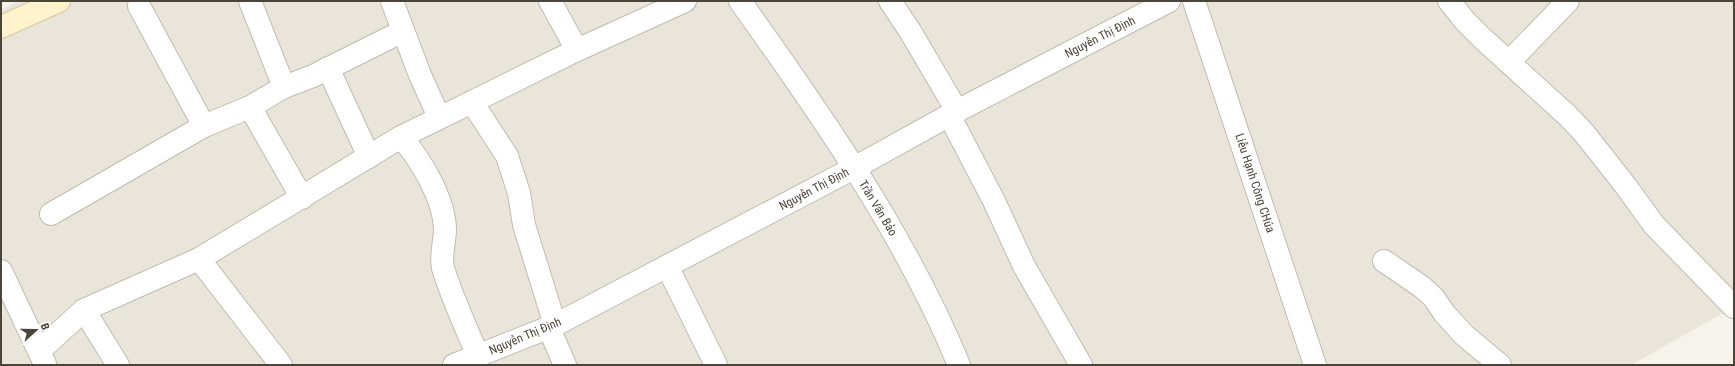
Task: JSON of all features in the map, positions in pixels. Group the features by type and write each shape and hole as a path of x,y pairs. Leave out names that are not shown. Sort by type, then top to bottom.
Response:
{"street":[{"path":"1,27 60,1"},
{"path":"250,1 284,87"},
{"path":"392,1 420,75 439,117"},
{"path":"550,1 577,50"},
{"path":"1,271 42,358 84,310 199,259 401,137 439,117 577,50 685,1"},
{"name":"Trần Văn Bảo","path":"740,1 786,66 854,168 893,230 930,300 960,365"},
{"path":"890,1 910,31 953,113 1024,266 1081,365"},
{"name":"Nguyễn Thị Định","path":"454,365 552,326 854,168 953,113 1168,1"},
{"name":"Liễu Hạnh Công CHúa","path":"1194,1 1315,365"},
{"path":"1449,1 1470,26 1510,61 1536,88 1568,116 1584,133 1654,225 1734,307"},
{"path":"1510,61 1568,1"},
{"path":"139,6 204,126"},
{"path":"51,214 204,126 250,107 284,87 328,68 404,31"},
{"path":"328,68 369,157"},
{"path":"472,102 507,156 519,193 524,225 552,326 565,365"},
{"path":"250,107 302,198"},
{"path":"401,137 412,149 435,188 445,229 442,246 443,266 450,288 478,356"},
{"path":"199,259 281,365"},
{"path":"1384,261 1422,287 1434,298 1444,314 1464,335 1498,365"},
{"path":"668,266 716,365"},
{"path":"84,310 118,365"}],"shaded area":[{"path":"19,1 1734,1 1734,307 1631,365 1,365 1,10"}]}
